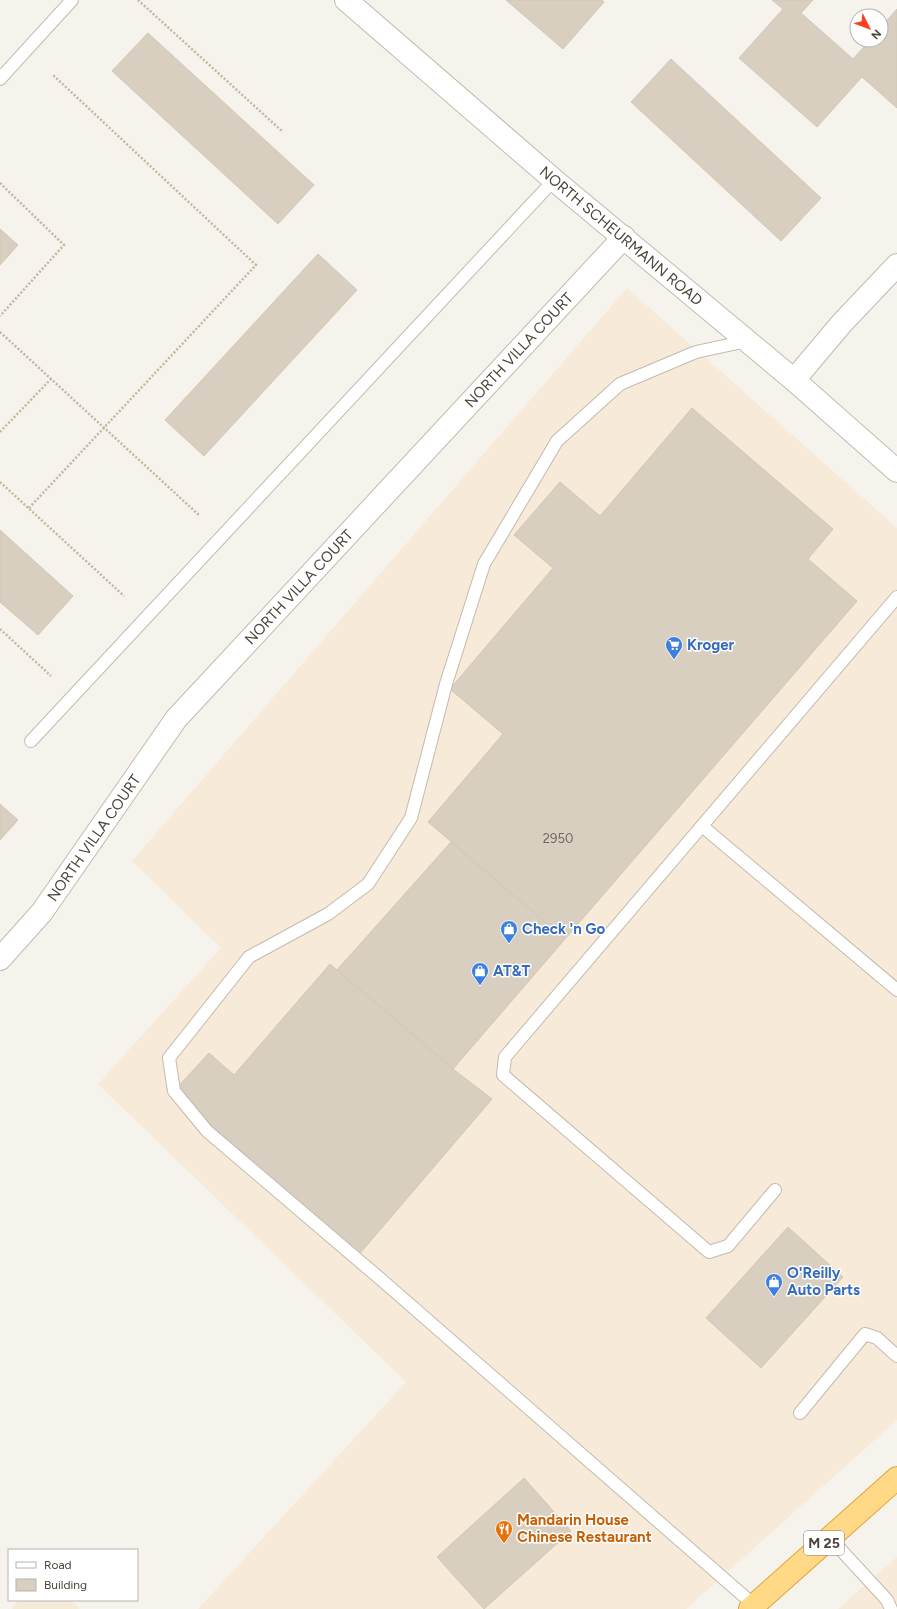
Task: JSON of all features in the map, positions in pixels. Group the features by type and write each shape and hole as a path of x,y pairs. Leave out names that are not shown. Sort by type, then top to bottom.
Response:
{"highway":[{"name":"M 25","path":"752,1607 897,1478"}],"street":[{"name":"NORTH SCHEURMANN ROAD","path":"346,0 554,180 794,380 897,471"},
{"name":"NORTH VILLA COURT","path":"0,959 42,912 176,719 624,237"},
{"path":"794,380 842,323 897,265"}],"lane":[{"path":"0,79 72,0"},
{"path":"31,741 554,180"},
{"path":"747,341 696,352 620,384 557,441 484,564 446,684 412,818 368,884 328,914 249,957 169,1058 174,1091 207,1131 384,1282 752,1607"},
{"path":"775,1190 728,1246 709,1252 502,1075 505,1058 897,597"},
{"path":"702,826 897,990"},
{"path":"800,1413 865,1334 876,1338 897,1356"},
{"path":"830,1538 887,1600 891,1609"}],"path":[{"path":"138,0 283,132"},
{"path":"29,508 256,265 53,75"},
{"path":"0,183 64,245 0,316"},
{"path":"0,332 200,516"},
{"path":"0,432 51,379"},
{"path":"0,482 124,596"},
{"path":"0,628 51,676"}],"shaded area":[{"path":"627,288 897,528 897,1420 686,1609 198,1609 406,1382 98,1084 221,948 132,861"},
{"path":"897,1557 897,1609 838,1609"},
{"path":"18,1601 72,1601 80,1609 12,1609"}],"building":[{"path":"506,0 602,0 604,2 563,49"},
{"path":"772,0 813,0 801,13 853,59 863,48 889,48 889,18 897,9 897,108 862,77 817,127 739,58 783,9"},
{"path":"148,33 314,185 278,224 112,71"},
{"path":"671,59 821,198 781,241 631,102"},
{"path":"0,229 18,245 0,265"},
{"path":"318,254 357,290 204,456 165,420"},
{"path":"692,408 833,529 808,559 857,601 565,939 428,822 503,734 450,689 553,568 514,535 560,482 600,516"},
{"path":"0,530 73,596 38,635 0,602"},
{"path":"0,804 18,820 0,840"},
{"path":"451,842 565,939 453,1069 337,970"},
{"path":"330,964 453,1069 492,1099 356,1258 174,1091 209,1053 234,1075"},
{"name":"O'Reilly Auto Parts","path":"788,1227 843,1277 761,1368 706,1318"},
{"name":"Mandarin House Chinese Restaurant","path":"524,1478 571,1531 484,1609 437,1557"}],"place":[{"name":"Kroger","path":"674,660"},
{"name":"Check 'n Go","path":"509,944"},
{"name":"AT&T","path":"480,986"},
{"name":"O'Reilly Auto Parts","path":"774,1297"},
{"name":"Mandarin House Chinese Restaurant","path":"504,1544"}]}
